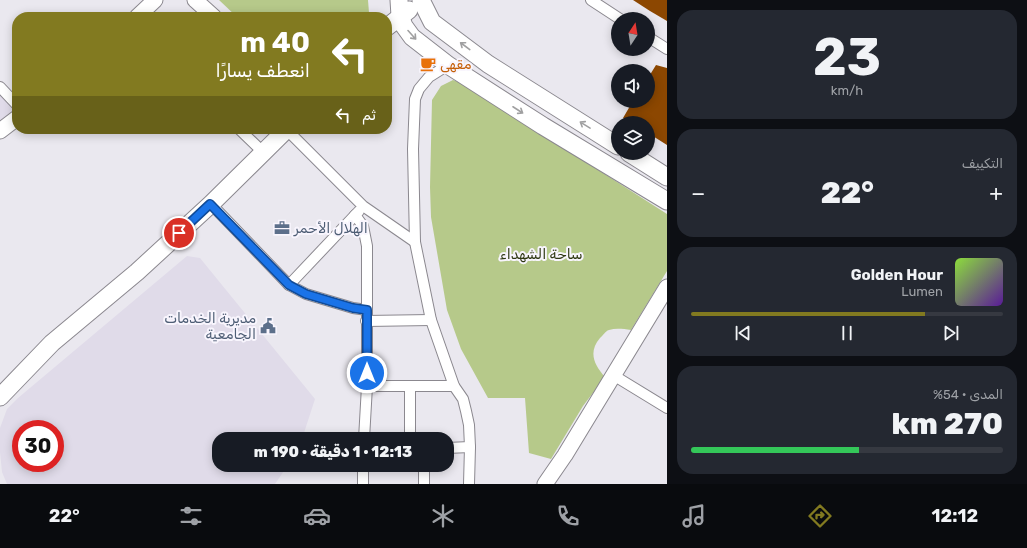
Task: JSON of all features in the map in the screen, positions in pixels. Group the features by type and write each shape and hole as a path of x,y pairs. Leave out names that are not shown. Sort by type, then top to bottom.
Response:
{"main road":[{"path":"392,20 400,8 422,1 432,22 488,64 611,142"},
{"path":"400,8 404,26 412,37 448,65 543,126 667,202"},
{"path":"0,397 52,343 137,272 264,153 282,134"},
{"path":"640,160 661,173 641,187"}],"street":[{"path":"143,12 155,0"},
{"path":"195,0 208,12"},
{"path":"591,0 611,13"},
{"path":"655,41 667,49"},
{"path":"448,65 429,77 419,89 415,99 413,149 415,242 431,320 454,386 463,399 466,411 469,425 470,447 469,484"},
{"path":"0,87 12,100"},
{"path":"0,131 12,122"},
{"path":"244,134 264,153"},
{"path":"292,134 363,206 415,242"},
{"path":"210,204 289,285 306,294 353,308 367,310"},
{"path":"289,285 363,206"},
{"path":"355,215 363,226 367,246 367,386 364,432"},
{"path":"545,484 565,455 667,287"},
{"path":"366,321 431,320"},
{"path":"613,375 667,408"},
{"path":"367,386 454,386"},
{"path":"410,387 410,432"},
{"path":"454,448 470,447"},
{"path":"363,472 363,484"},
{"path":"424,472 424,484"}],"shaded area":[{"path":"0,92 12,105 12,115 0,125"},
{"path":"187,256 200,258 315,399 304,432 212,432 212,472 283,472 275,484 7,484 2,472 0,428 7,409 18,398"}],"green space":[{"path":"219,0 368,0 369,12 232,12"},
{"name":"ساحة الشهداء","path":"453,80 472,87 528,125 667,214 667,271 631,330 609,330 605,332 596,343 593,353 595,363 605,377 583,406 551,459 529,453 525,398 488,398 461,349 447,310 431,217 430,187 432,100 441,86"}],"building":[{"path":"633,0 667,0 667,21 655,14 655,12 650,11"},
{"path":"656,65 667,68 667,145 655,137 655,116 624,116 629,108 655,108"}],"place":[{"name":"مقهى","path":"428,64"},
{"name":"الهلال الأحمر","path":"282,228"},
{"name":"مديرية الخدمات الجامعية","path":"268,326"}],"route":[{"path":"179,233 210,204 289,285 306,294 353,308 367,310 367,373"}]}
